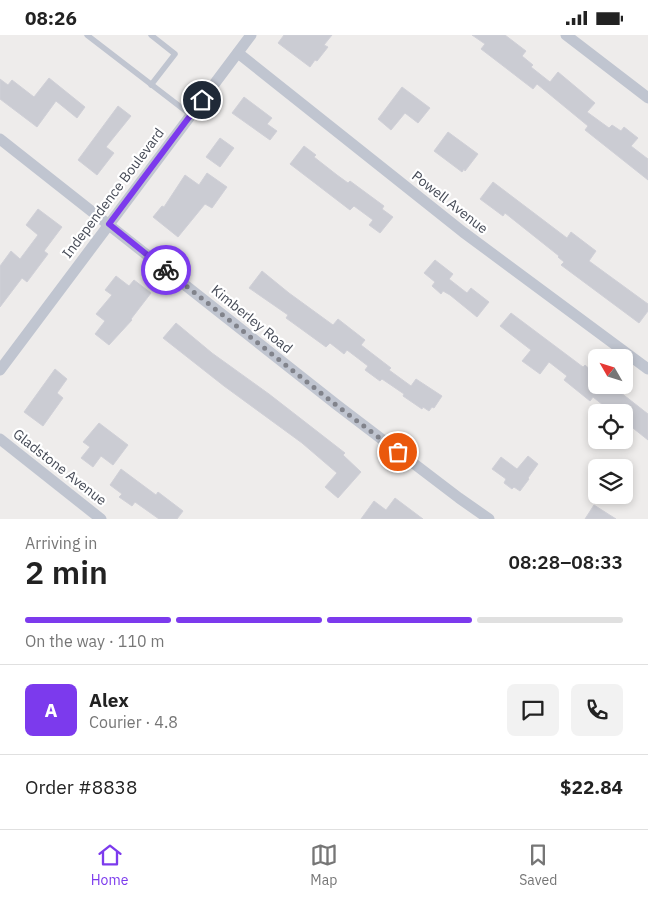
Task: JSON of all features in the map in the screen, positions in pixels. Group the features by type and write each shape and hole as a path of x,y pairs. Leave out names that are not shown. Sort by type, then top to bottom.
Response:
{"street":[{"name":"Independence Boulevard","path":"0,370 251,35"},
{"path":"566,35 648,98"},
{"name":"Powell Avenue","path":"238,53 463,231 648,369"},
{"name":"Kimberley Road","path":"0,139 336,405 459,499 489,519"},
{"name":"Gladstone Avenue","path":"0,439 101,519"}],"lane":[{"path":"87,35 191,115"},
{"path":"151,35 175,54 151,85"}],"building":[{"path":"284,35 332,35 324,45 328,47 310,67 278,43"},
{"path":"472,35 505,35 526,51 522,56 533,65 531,67 550,82 558,72 595,103 587,112 609,128 612,125 621,131 624,127 638,138 631,146 648,159 648,180 585,130 588,126 537,84 533,89 481,49 485,44"},
{"path":"49,78 85,107 77,118 56,101 37,127 0,99 0,79 8,85 12,80 34,97"},
{"path":"402,87 430,108 418,123 405,113 391,130 378,119"},
{"path":"244,97 272,118 267,124 277,131 270,140 232,113"},
{"path":"118,106 131,116 106,147 114,153 97,175 78,160"},
{"path":"448,132 478,154 465,171 464,169 462,172 434,151"},
{"path":"220,138 234,148 220,167 206,157"},
{"path":"304,146 316,155 314,157 337,175 348,183 350,181 384,206 382,209 393,217 380,233 369,225 373,220 354,206 350,210 290,164"},
{"path":"207,173 227,187 212,208 205,204 178,237 153,217 162,206 164,207 185,175 199,185"},
{"path":"493,182 567,238 571,232 596,251 589,261 648,304 648,311 639,323 561,265 564,262 559,256 505,213 503,216 480,199"},
{"path":"38,209 62,227 44,251 48,254 27,282 22,278 0,307 0,266 11,251 20,259 38,235 26,225"},
{"path":"435,260 453,274 449,279 467,293 471,288 489,302 477,317 450,295 443,291 441,294 432,286 435,282 424,273"},
{"path":"262,271 333,325 338,319 365,340 361,345 391,368 389,370 411,386 416,379 442,396 434,408 432,407 429,411 423,407 422,409 403,396 404,394 382,379 380,381 365,370 368,366 347,350 344,354 330,343 326,347 286,318 288,315 249,288"},
{"path":"116,276 129,286 134,280 151,293 132,320 109,345 95,334 105,321 96,314 112,295 105,290"},
{"path":"511,313 583,367 585,365 588,368 588,394 622,394 648,414 648,440 633,428 633,404 602,404 593,397 590,401 564,380 567,376 549,362 540,374 522,361 531,350 500,326"},
{"path":"176,323 212,353 345,453 343,455 361,472 338,498 325,487 337,473 302,443 224,386 163,338"},
{"path":"55,369 67,379 57,393 63,398 43,426 24,412"},
{"path":"99,423 128,445 113,465 101,456 93,467 81,458 90,447 83,442"},
{"path":"528,456 538,464 520,491 514,487 512,489 504,483 506,479 492,469 501,457 517,469"},
{"path":"121,469 156,495 158,492 183,511 177,519 159,519 135,502 132,506 119,497 122,494 110,485"},
{"path":"395,498 423,519 361,519 374,501 386,510"},
{"path":"594,505 616,519 585,519"}],"way so far":[{"path":"166,270 398,452"}],"route":[{"path":"166,270 109,224 202,100"}]}
